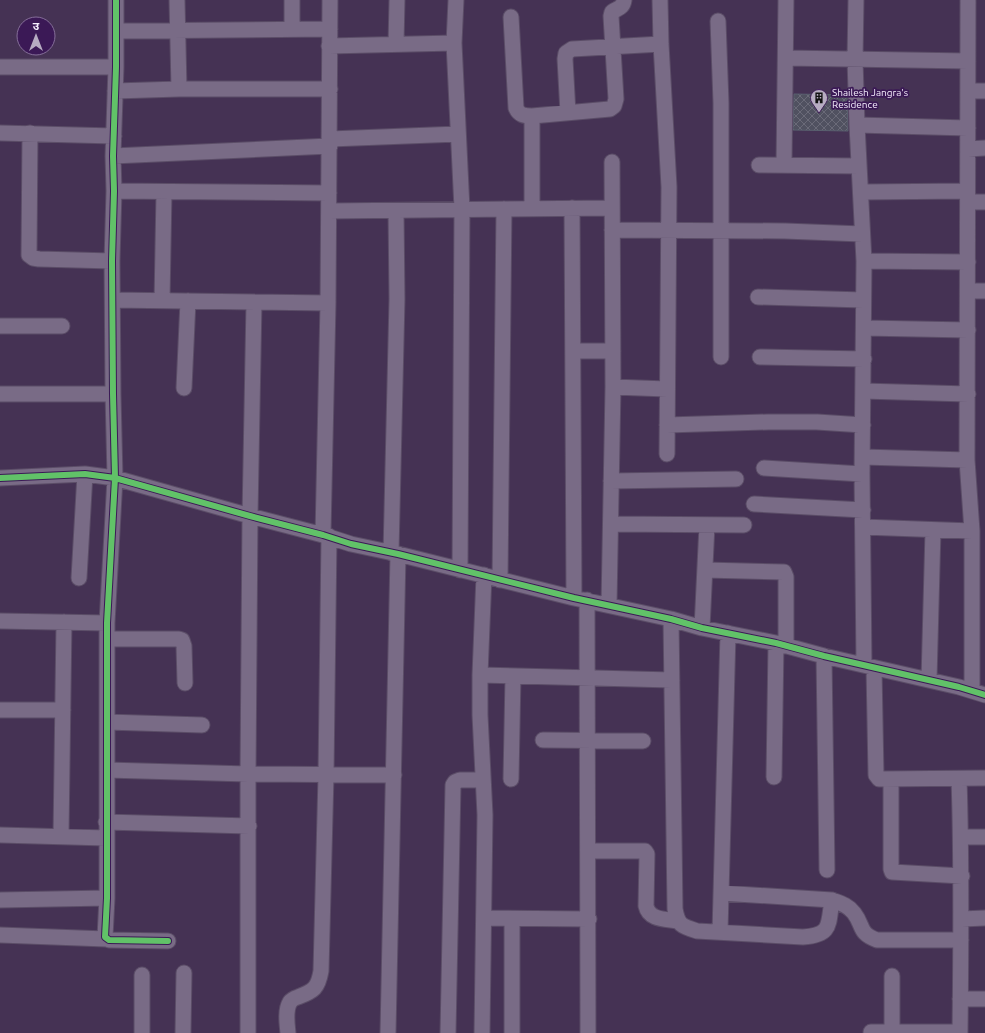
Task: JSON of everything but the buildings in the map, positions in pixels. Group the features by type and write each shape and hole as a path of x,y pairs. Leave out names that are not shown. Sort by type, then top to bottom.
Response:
{"street":[{"path":"106,938 108,722 107,623 115,478 112,261 116,0"},
{"path":"177,0 179,89"},
{"path":"292,0 292,29"},
{"path":"288,1033 287,1010 290,1002 294,998 309,993 315,988 319,981 321,971 326,775 326,536 330,0"},
{"path":"396,44 397,0"},
{"path":"456,0 454,42 462,209 460,570"},
{"path":"511,17 516,108 518,113 523,116 532,116 610,109 614,106 616,99 612,12 623,6 624,0"},
{"path":"660,0 669,187 667,454"},
{"path":"784,165 786,0"},
{"path":"856,0 855,60 864,261 863,527 869,666 876,775 880,779 985,778"},
{"path":"0,478 85,474 115,478 351,544 394,553 580,599 671,619 702,628 781,644 824,656 978,693 972,530 967,460 968,0"},
{"path":"718,21 721,103 721,357"},
{"path":"116,31 330,29"},
{"path":"329,46 454,42"},
{"path":"568,113 566,53 572,49 661,44"},
{"path":"786,58 968,61"},
{"path":"0,67 116,67"},
{"path":"115,91 330,88"},
{"path":"968,91 985,91"},
{"path":"532,116 532,209"},
{"path":"857,125 968,128"},
{"path":"0,133 114,136"},
{"path":"30,133 29,255 33,258 39,259 112,261"},
{"path":"113,156 458,134"},
{"path":"968,149 985,148"},
{"path":"609,605 613,387 612,162"},
{"path":"759,165 859,166"},
{"path":"114,191 329,193"},
{"path":"162,301 164,192"},
{"path":"862,192 967,197 985,202"},
{"path":"572,208 573,351 580,599 588,678 588,1033"},
{"path":"329,211 612,208"},
{"path":"500,580 504,209"},
{"path":"388,1033 394,775 394,553 397,298 396,211"},
{"path":"612,230 862,234"},
{"path":"864,261 968,262"},
{"path":"968,291 985,291"},
{"path":"758,297 863,300"},
{"path":"113,300 328,303"},
{"path":"184,388 188,301"},
{"path":"248,1033 250,516 254,302"},
{"path":"0,326 62,326"},
{"path":"864,328 968,330"},
{"path":"573,351 613,351"},
{"path":"760,358 864,359"},
{"path":"613,387 668,389"},
{"path":"863,391 968,394"},
{"path":"0,394 113,394"},
{"path":"667,425 768,422 817,422 863,425"},
{"path":"863,457 967,460"},
{"path":"764,468 862,474"},
{"path":"79,578 85,474"},
{"path":"611,482 736,479"},
{"path":"754,504 863,510"},
{"path":"611,524 744,525"},
{"path":"702,628 707,525"},
{"path":"863,527 972,530"},
{"path":"929,680 933,530"},
{"path":"705,570 784,572 786,577 774,777"},
{"path":"482,1033 485,815 480,715 480,675 484,576"},
{"path":"671,619 674,901 678,921 684,927 691,929 803,937 815,936 822,934 827,928 832,900"},
{"path":"0,621 107,623"},
{"path":"61,836 64,622"},
{"path":"720,932 728,633"},
{"path":"107,639 182,640 184,646 185,683"},
{"path":"824,656 827,870"},
{"path":"480,675 672,680"},
{"path":"511,779 513,676"},
{"path":"0,710 63,710"},
{"path":"108,722 202,725"},
{"path":"543,740 643,741"},
{"path":"107,770 248,774 394,775"},
{"path":"891,779 892,872 962,876"},
{"path":"871,1032 960,1032 962,876 959,779"},
{"path":"448,1033 453,786 455,782 460,780 483,780"},
{"path":"106,822 249,826"},
{"path":"0,835 106,838"},
{"path":"961,837 985,837"},
{"path":"588,851 645,852 647,854 646,906 648,911 651,915 658,918 678,921"},
{"path":"721,893 832,900 846,905 854,913 868,937 877,940 961,940"},
{"path":"0,900 107,898"},
{"path":"484,918 589,919"},
{"path":"512,918 512,1033"},
{"path":"962,918 985,918"},
{"path":"0,935 168,941"},
{"path":"183,1033 184,973"},
{"path":"142,975 142,1033"},
{"path":"892,976 892,1032"},
{"path":"960,998 985,999"}],"cycle path":[{"path":"116,0 112,261 115,478 107,623 107,898 105,937 109,940 168,941"},
{"path":"0,478 85,474 115,478 351,544 398,554 574,598 671,619 702,628 776,643 824,656 959,687 985,695"}],"place":[{"name":"Shailesh Jangra's Residence","path":"819,113"}]}
